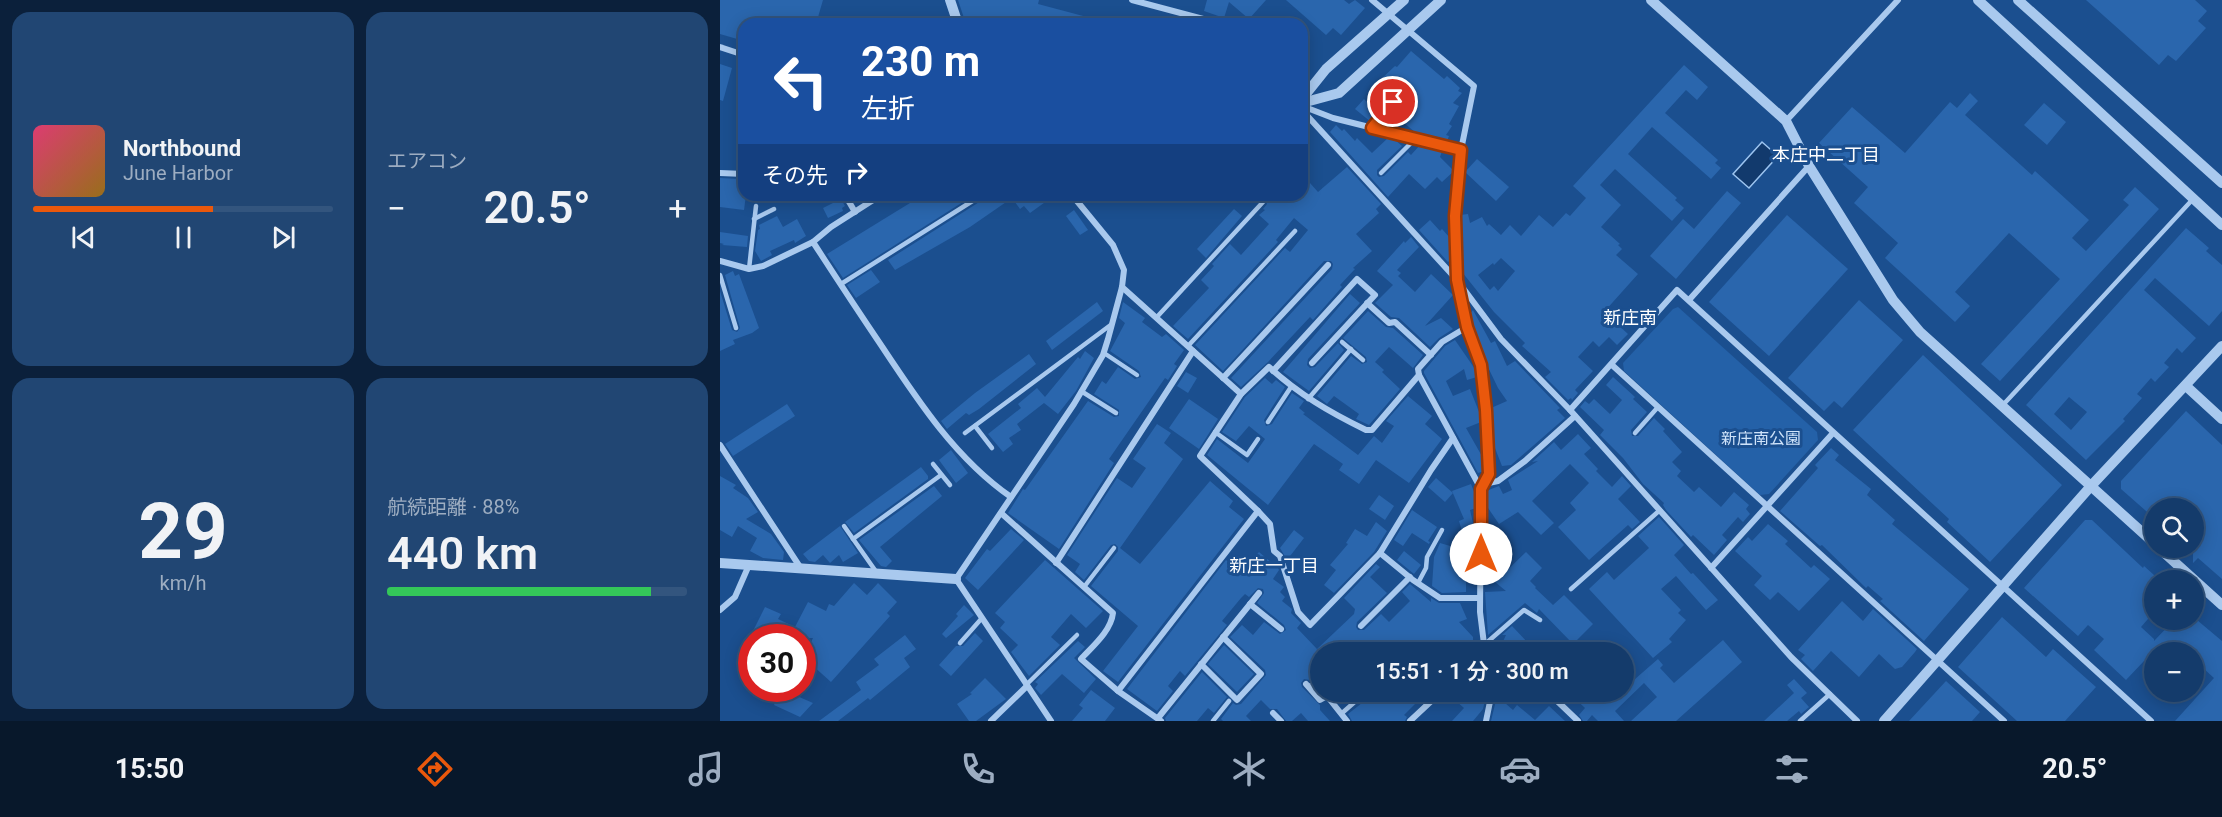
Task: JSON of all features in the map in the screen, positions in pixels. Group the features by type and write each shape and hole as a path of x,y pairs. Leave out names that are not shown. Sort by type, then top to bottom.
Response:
{"street":[{"path":"950,0 956,18"},
{"path":"1132,0 1200,18"},
{"path":"1372,0 1474,86 1461,150 1455,216 1457,280 1467,327 1481,365 1486,410 1489,474 1482,487 1480,598 1483,642"},
{"path":"1308,94 1326,69 1390,15 1404,0"},
{"path":"1308,100 1339,93 1441,0"},
{"path":"1651,0 1786,121 1809,166 1893,300 1920,332 2144,534"},
{"path":"1786,121 1898,0"},
{"path":"1978,0 2222,225"},
{"path":"2018,0 2222,183"},
{"path":"720,47 738,53"},
{"path":"1308,104 1333,118 1461,150"},
{"path":"1308,107 1457,280 1501,339 1572,413 1791,657 1857,721"},
{"path":"1689,300 1809,166"},
{"path":"720,173 738,174"},
{"path":"849,201 855,212"},
{"path":"720,261 749,269 763,266 813,242 872,201"},
{"path":"956,579 1081,391 1104,352 1122,287 1124,270 1113,245 1077,201"},
{"path":"813,242 908,386 953,445 986,480 1011,497"},
{"path":"1223,378 1328,265"},
{"path":"1273,370 1357,279 1375,295 1312,363"},
{"path":"1122,287 1241,394"},
{"path":"1482,487 1498,482 1526,460 1572,413 1677,290 2151,721"},
{"path":"1367,303 1389,323 1395,322 1431,355"},
{"path":"1467,327 1442,342 1418,369 1419,375 1453,438 1482,487"},
{"path":"1884,721 2091,486 2222,346"},
{"path":"1056,563 1190,349"},
{"path":"1612,365 2004,721"},
{"path":"1419,375 1372,430 1366,430 1321,408 1269,367 1241,394 1200,456 1270,524 1274,551 1280,556 1298,612 1310,626 1380,553 1453,438"},
{"path":"2186,386 2222,419"},
{"path":"1711,568 1833,433"},
{"path":"720,445 800,567"},
{"path":"1118,692 1258,511"},
{"path":"1001,513 1113,614 1112,621 1105,632 1081,658 1118,692 1160,720 1201,664 1259,592"},
{"path":"1380,553 1440,598 1480,598"},
{"path":"2170,558 2222,605"},
{"path":"720,563 956,579"},
{"path":"720,610 735,597 749,565"},
{"path":"1361,626 1410,577"},
{"path":"956,579 1052,721"},
{"path":"1250,604 1281,629"},
{"path":"1201,664 1237,700 1261,674 1223,638"},
{"path":"991,721 1027,686"},
{"path":"1308,686 1320,700 1327,696 1347,721"},
{"path":"1410,721 1430,702"},
{"path":"1486,721 1490,702"},
{"path":"1558,702 1578,721"},
{"path":"1273,713 1281,721"}],"lane":[{"path":"1372,128 1393,102"},
{"path":"1381,173 1415,139"},
{"path":"2002,406 2193,199"},
{"path":"841,284 972,201"},
{"path":"1156,318 1263,202"},
{"path":"749,269 756,206"},
{"path":"754,219 774,209"},
{"path":"1190,349 1295,231"},
{"path":"720,275 736,328"},
{"path":"965,433 1112,324"},
{"path":"1342,342 1363,360"},
{"path":"1308,399 1351,349"},
{"path":"1104,352 1137,375"},
{"path":"1268,422 1292,387"},
{"path":"1081,391 1116,413"},
{"path":"1635,433 1658,407"},
{"path":"975,426 992,448"},
{"path":"1215,432 1247,455 1258,439"},
{"path":"933,464 950,485"},
{"path":"853,539 941,475"},
{"path":"1571,589 1660,510"},
{"path":"844,526 877,573"},
{"path":"1418,583 1426,568 1426,557 1442,530"},
{"path":"1084,587 1114,548"},
{"path":"1492,642 1524,610 1540,620"},
{"path":"960,643 982,618"},
{"path":"1027,686 1077,635"},
{"path":"1800,721 1830,694"},
{"path":"1213,721 1229,701"},
{"path":"1341,714 1355,702"}],"green space":[{"name":"新庄南公園","path":"1678,307 1817,432 1818,440 1769,494 1760,495 1624,371 1623,363 1673,309"}],"shaded area":[{"path":"1762,142 1778,156 1749,188 1733,174"}],"building":[{"path":"720,0 823,0 818,18 738,18 738,39 720,34"},
{"path":"958,0 1039,0 1038,4 1091,18 964,18"},
{"path":"1207,0 1266,0 1250,18 1229,2 1224,18 1204,11"},
{"path":"1286,0 1344,0 1349,4 1355,0 1365,8 1341,35 1333,28 1326,35"},
{"path":"2086,0 2195,0 2207,11 2198,21 2206,28 2176,61 2168,55 2159,65"},
{"path":"1411,51 1444,79 1447,76 1460,88 1458,91 1462,93 1453,103 1459,106 1449,124 1452,126 1446,135 1449,136 1447,141 1416,133 1403,122 1398,129 1394,128 1384,120 1397,103 1394,98 1389,99 1371,122 1355,109 1364,99 1367,102 1382,84 1379,81 1395,66 1397,67"},
{"path":"720,64 732,68 723,101 720,100"},
{"path":"1684,65 1708,87 1697,100 1686,90 1665,113 1718,160 1715,163 1721,168 1711,179 1652,127 1628,154 1677,198 1675,200 1684,208 1672,221 1615,169 1600,185 1621,205 1601,227 1620,244 1618,245 1622,249 1616,255 1638,274 1604,312 1628,334 1617,345 1609,337 1599,347 1593,341 1578,357 1593,371 1575,390 1578,393 1572,400 1571,398 1568,400 1545,377 1551,372 1522,346 1525,343 1494,312 1462,272 1460,215 1468,214 1470,223 1482,217 1487,226 1489,224 1501,235 1510,225 1521,236 1539,215 1553,227 1566,213 1570,216 1586,198 1573,186","holes":["1501,258 1515,271 1498,291 1494,286 1490,290 1478,275"]},
{"path":"1970,93 1978,101 1965,115 2032,175 2035,171 2089,220 2072,238 2086,251 2129,205 2123,200 2135,187 2159,209 2000,381 1981,364 2060,279 2009,233 1955,292 1970,306 1955,322 1885,258 1898,243 1854,203 1868,187 1819,143 1852,107 1905,153 1950,102 1957,108"},
{"path":"2044,103 2066,122 2047,145 2024,125"},
{"path":"1336,125 1342,131 1344,129 1355,141 1357,138 1372,153 1389,137 1402,146 1377,170 1379,177 1384,176 1408,152 1411,155 1420,145 1442,151 1440,157 1454,171 1442,182 1437,177 1425,189 1409,174 1388,197 1330,132"},
{"path":"1477,159 1509,187 1496,201 1465,172"},
{"path":"1347,167 1381,204 1376,209 1379,213 1356,234 1372,251 1353,268 1355,269 1340,285 1342,287 1313,320 1310,317 1241,387 1231,378 1332,269 1331,261 1324,261 1223,371 1195,345 1285,248 1290,252 1308,230 1294,218 1276,240 1278,242 1188,339 1173,326 1209,288 1201,280 1230,244 1241,255 1269,224 1259,215 1265,210 1263,209 1266,201 1308,201 1308,181 1318,192"},
{"path":"720,178 738,179 738,201 745,201 744,210 720,207"},
{"path":"1727,191 1741,203 1676,279 1650,256 1683,219 1694,229"},
{"path":"837,201 842,201 845,206 842,208 843,211 828,218 823,208"},
{"path":"913,201 965,201 843,278 827,254"},
{"path":"981,201 1008,201 970,227 895,270 888,260"},
{"path":"1014,201 1047,201 1030,213 1024,206 1020,209"},
{"path":"1234,209 1242,216 1206,258 1197,249"},
{"path":"1074,210 1088,230 1080,235 1066,216"},
{"path":"1787,215 1848,269 1769,356 1709,302"},
{"path":"777,216 783,227 797,219 806,236 795,243 794,240 770,251 772,255 761,261 755,251 759,225"},
{"path":"1430,220 1450,238 1451,259 1448,262 1419,230"},
{"path":"2186,228 2209,248 2206,251 2222,265 2222,311 2209,326 2155,278 2144,290 2196,338 2182,353 2177,348 2164,363 2169,367 2155,382 2151,378 2137,394 2142,398 2123,419 2125,421 2086,460 2026,405","holes":["2069,397 2087,412 2071,430 2054,414"]},
{"path":"720,232 748,236 747,247 722,245 724,244 720,243"},
{"path":"1411,237 1419,247 1397,270 1401,273 1398,276 1415,292 1431,274 1453,295 1425,326 1441,318 1453,329 1430,347 1399,318 1391,317 1375,303 1393,285 1377,271 1404,241 1405,243"},
{"path":"871,270 880,282 856,298 847,285"},
{"path":"733,271 735,276 739,274 759,328 733,340 735,344 720,351 720,291 732,330 737,332 740,328 725,275"},
{"path":"1350,294 1360,303 1308,359 1307,365 1310,368 1315,367 1338,343 1344,350 1309,391 1283,372"},
{"path":"1859,300 1903,340 1842,408 1834,401 1824,411 1788,378"},
{"path":"1097,302 1103,311 1052,350 1046,341"},
{"path":"1123,302 1145,318 1142,322 1162,337 1166,334 1184,350 1174,364 1177,366 1168,380 1165,378 1109,459 1114,463 1059,549 1008,513 1088,401 1114,417 1119,416 1119,410 1094,394 1102,381 1106,384 1118,367 1135,379 1141,377 1139,371 1110,351 1125,323 1119,318"},
{"path":"1473,310 1491,343 1495,341 1507,366 1515,361 1560,408 1557,410 1565,418 1511,465 1502,466 1493,443 1491,408 1507,401 1485,361 1472,326 1470,314"},
{"path":"1368,311 1386,327 1393,328 1423,355 1413,368 1389,347 1375,362 1400,389 1369,425 1356,419 1359,414 1334,396 1327,404 1317,396 1351,356 1362,364 1367,362 1366,357 1343,338"},
{"path":"1455,340 1477,372 1477,377 1467,380 1464,369 1446,381 1453,396 1470,389 1481,417 1481,422 1466,428 1483,458 1484,471 1478,473 1424,373 1445,346"},
{"path":"1085,351 1094,358 1076,391 1058,414 1044,403 1017,424 1021,430 1009,438 1013,444 1003,452 988,434 1021,408 1018,404 1037,388 1045,397"},
{"path":"1029,354 1036,364 979,409 969,415 966,413 947,429 941,421"},
{"path":"1923,355 2062,485 1990,562 1947,522 1949,519 1853,430"},
{"path":"1186,372 1197,378 1188,393 1177,386"},
{"path":"1613,377 1635,397 1633,399 1647,412 1631,430 1632,436 1638,436 1654,418 1682,452 1672,462 1681,471 1677,476 1694,492 1699,487 1721,507 1734,492 1749,505 1746,509 1750,514 1743,522 1738,517 1722,535 1727,540 1714,555 1693,535 1691,537 1666,510 1664,503 1643,484 1623,458 1600,435 1604,430 1580,407 1585,401 1589,404 1594,399 1610,414 1622,400 1606,385"},
{"path":"1265,378 1272,384 1276,380 1285,387 1264,420 1266,426 1272,424 1292,393 1304,401 1299,408 1305,413 1303,414 1358,455 1374,436 1382,443 1394,426 1386,421 1408,396 1432,416 1425,424 1442,439 1409,483 1376,460 1359,484 1339,470 1343,464 1314,444 1268,505 1207,455 1217,439 1248,463 1265,439 1249,426 1236,441 1222,432 1245,397"},
{"path":"1189,399 1218,419 1199,449 1169,428"},
{"path":"787,404 795,416 733,456 725,444"},
{"path":"2186,411 2222,445 2222,579 2198,558 2204,558 2204,498 2144,498 2144,509 2121,489 2121,481"},
{"path":"1157,424 1171,433 1164,443 1183,459 1120,548 1140,564 1210,481 1233,501 1229,507 1244,519 1118,682 1103,671 1138,626 1091,586 1118,551 1118,547 1115,544 1111,545 1084,580 1075,572 1080,564 1067,555 1117,478 1132,488 1146,468 1133,459"},
{"path":"1578,434 1591,448 1584,454 1598,469 1596,471 1612,487 1622,476 1631,486 1618,499 1640,522 1632,529 1628,525 1589,560 1558,527 1576,510 1570,503 1589,483 1570,464 1532,501 1554,523 1541,535 1518,512 1499,524 1486,505 1486,491 1499,486 1503,494 1512,490 1508,480 1538,461 1532,462 1554,442 1561,450"},
{"path":"1831,448 1839,455 1835,460 1871,489 1867,495 1895,520 1892,524 1969,589 1924,641 1880,601 1883,599 1868,586 1866,588 1822,545 1820,546 1780,511 1818,468 1815,465"},
{"path":"951,450 968,473 956,483 939,460"},
{"path":"921,467 928,479 854,533 845,522"},
{"path":"720,476 736,485 733,488 748,498 758,512 746,519 771,534 784,552 783,560 763,558 750,551 757,538 738,526 732,537 720,530"},
{"path":"1436,478 1453,493 1445,502 1428,487"},
{"path":"1471,484 1476,497 1476,508 1470,510 1475,532 1470,534 1469,531 1462,531 1459,521 1464,519 1452,491"},
{"path":"934,486 942,496 880,547 892,561 886,567 881,566 859,540"},
{"path":"1379,495 1394,506 1385,520 1369,509"},
{"path":"1412,510 1437,527 1428,541 1429,544 1412,533 1403,546 1394,540"},
{"path":"1659,517 1684,545 1674,555 1718,600 1706,610 1676,576 1661,589 1681,610 1678,613 1686,620 1669,639 1672,642 1653,658 1589,589 1607,572 1614,580 1649,548 1638,536"},
{"path":"2085,520 2092,520 2143,568 2144,566 2148,570 2144,570 2144,624 2141,627 2154,641 2164,630 2204,630 2204,626 2222,641 2222,721 2175,721 2192,702 2204,702 2204,689 2214,678 2204,669 2204,642 2144,642 2144,661 2126,680 2094,650 2104,639 2088,625 2078,636 2024,588"},
{"path":"1376,522 1387,531 1374,552 1334,593 1324,585 1336,570 1330,565 1348,544 1346,543 1355,529 1367,536"},
{"path":"1768,524 1788,541 1785,544 1811,568 1814,565 1830,579 1799,611 1778,592 1770,600 1754,585 1762,576 1735,551 1748,537 1752,541"},
{"path":"840,526 858,553 843,562 839,555 830,563 823,555 815,562 809,561 803,554"},
{"path":"1011,529 1024,540 978,590 965,578 987,549 990,551"},
{"path":"1294,530 1304,538 1287,560 1280,548"},
{"path":"1440,543 1457,548 1457,545 1466,546 1466,592 1442,593 1432,586 1434,557"},
{"path":"1488,549 1500,550 1498,568 1486,566"},
{"path":"1404,551 1421,565 1414,574 1397,560"},
{"path":"1259,552 1278,568 1273,579 1284,587 1280,592 1285,597 1282,601 1292,609 1291,613 1301,623 1297,628 1310,642 1310,680 1304,679 1301,683 1302,687 1310,695 1310,702 1317,702 1320,710 1330,721 1308,721 1301,713 1292,721 1286,721 1277,709 1270,709 1261,700 1246,716 1251,721 1223,721 1221,719 1233,703 1241,704 1266,675 1265,670 1230,637 1242,625 1253,635 1264,622 1280,634 1286,630 1284,625 1257,603 1264,593 1263,589 1258,588 1249,597 1245,594 1241,598 1222,621 1227,625 1185,676 1180,671 1168,686 1173,691 1157,711 1127,689 1226,560 1241,573"},
{"path":"1526,552 1542,568 1530,581 1535,588 1553,605 1564,595 1593,624 1575,642 1571,642 1539,609 1537,613 1525,603 1488,635 1485,592 1506,591 1495,582"},
{"path":"1045,560 1103,611 1086,628 1071,614 1051,637 1060,645 1029,676 1011,652 1018,645 1000,628 1005,622 995,613"},
{"path":"1376,564 1380,567 1370,577 1387,593 1357,622 1358,630 1364,630 1381,614 1389,622 1410,601 1402,592 1410,584 1431,602 1431,598 1439,603 1460,603 1467,619 1459,622 1473,637 1473,642 1324,642 1354,614 1355,609 1344,598"},
{"path":"854,583 867,595 878,583 897,602 887,613 890,616 831,682 816,669 816,624 797,624 808,602 826,611 829,604 834,606"},
{"path":"1842,601 1863,621 1873,609 1917,649 1902,667 1895,669 1879,654 1859,677 1831,651 1813,671 1801,659 1805,655 1798,650"},
{"path":"964,605 974,615 946,638 942,634 958,616 956,614"},
{"path":"765,607 781,614 778,619 789,624 756,624"},
{"path":"2002,617 2046,657 2053,649 2096,687 2065,721 2017,721 1958,667"},
{"path":"1512,626 1527,642 1503,642 1506,635 1502,635"},
{"path":"975,633 983,641 951,676 939,665 956,646 963,646"},
{"path":"905,635 916,649 904,658 910,667 870,700 868,698 838,721 819,721 861,690 856,682 879,665 874,659"},
{"path":"1723,640 1742,662 1676,721 1631,721 1657,697 1644,683 1634,693 1634,680 1658,659 1663,665 1660,668 1674,683"},
{"path":"1078,641 1085,647 1074,658 1096,679 1084,693 1062,674 1041,695 1035,688 1038,684 1035,682"},
{"path":"1224,645 1254,674 1237,692 1208,664"},
{"path":"1202,672 1227,697 1214,713 1208,708 1197,721 1166,721 1165,718"},
{"path":"985,678 1006,699 976,721 969,721 957,704 972,694 970,693"},
{"path":"1794,679 1807,693 1801,698 1809,707 1801,714 1799,711 1787,721 1764,721 1794,693 1787,685"},
{"path":"1946,681 1980,712 1972,721 1909,721"},
{"path":"1091,690 1115,708 1105,721 1072,721 1083,708 1079,705"},
{"path":"775,702 813,703 800,717 774,705"},
{"path":"1363,702 1417,702 1404,715 1407,717 1405,721 1352,721 1348,714"},
{"path":"1457,702 1485,702 1483,709 1473,721 1452,721 1464,708"},
{"path":"1496,702 1504,702 1513,710 1517,705 1535,720 1549,706 1565,721 1491,721"},
{"path":"1579,702 1624,702 1615,711 1624,721 1598,721 1592,715 1587,721 1583,721 1579,715 1585,708"}],"district":[{"name":"本庄中二丁目","path":"1826,154"},
{"name":"新庄南","path":"1630,317"},
{"name":"新庄一丁目","path":"1274,565"}],"route":[{"path":"1393,102 1372,128 1461,150 1455,216 1457,280 1467,327 1481,365 1486,410 1489,474 1481,489 1481,554"}]}
